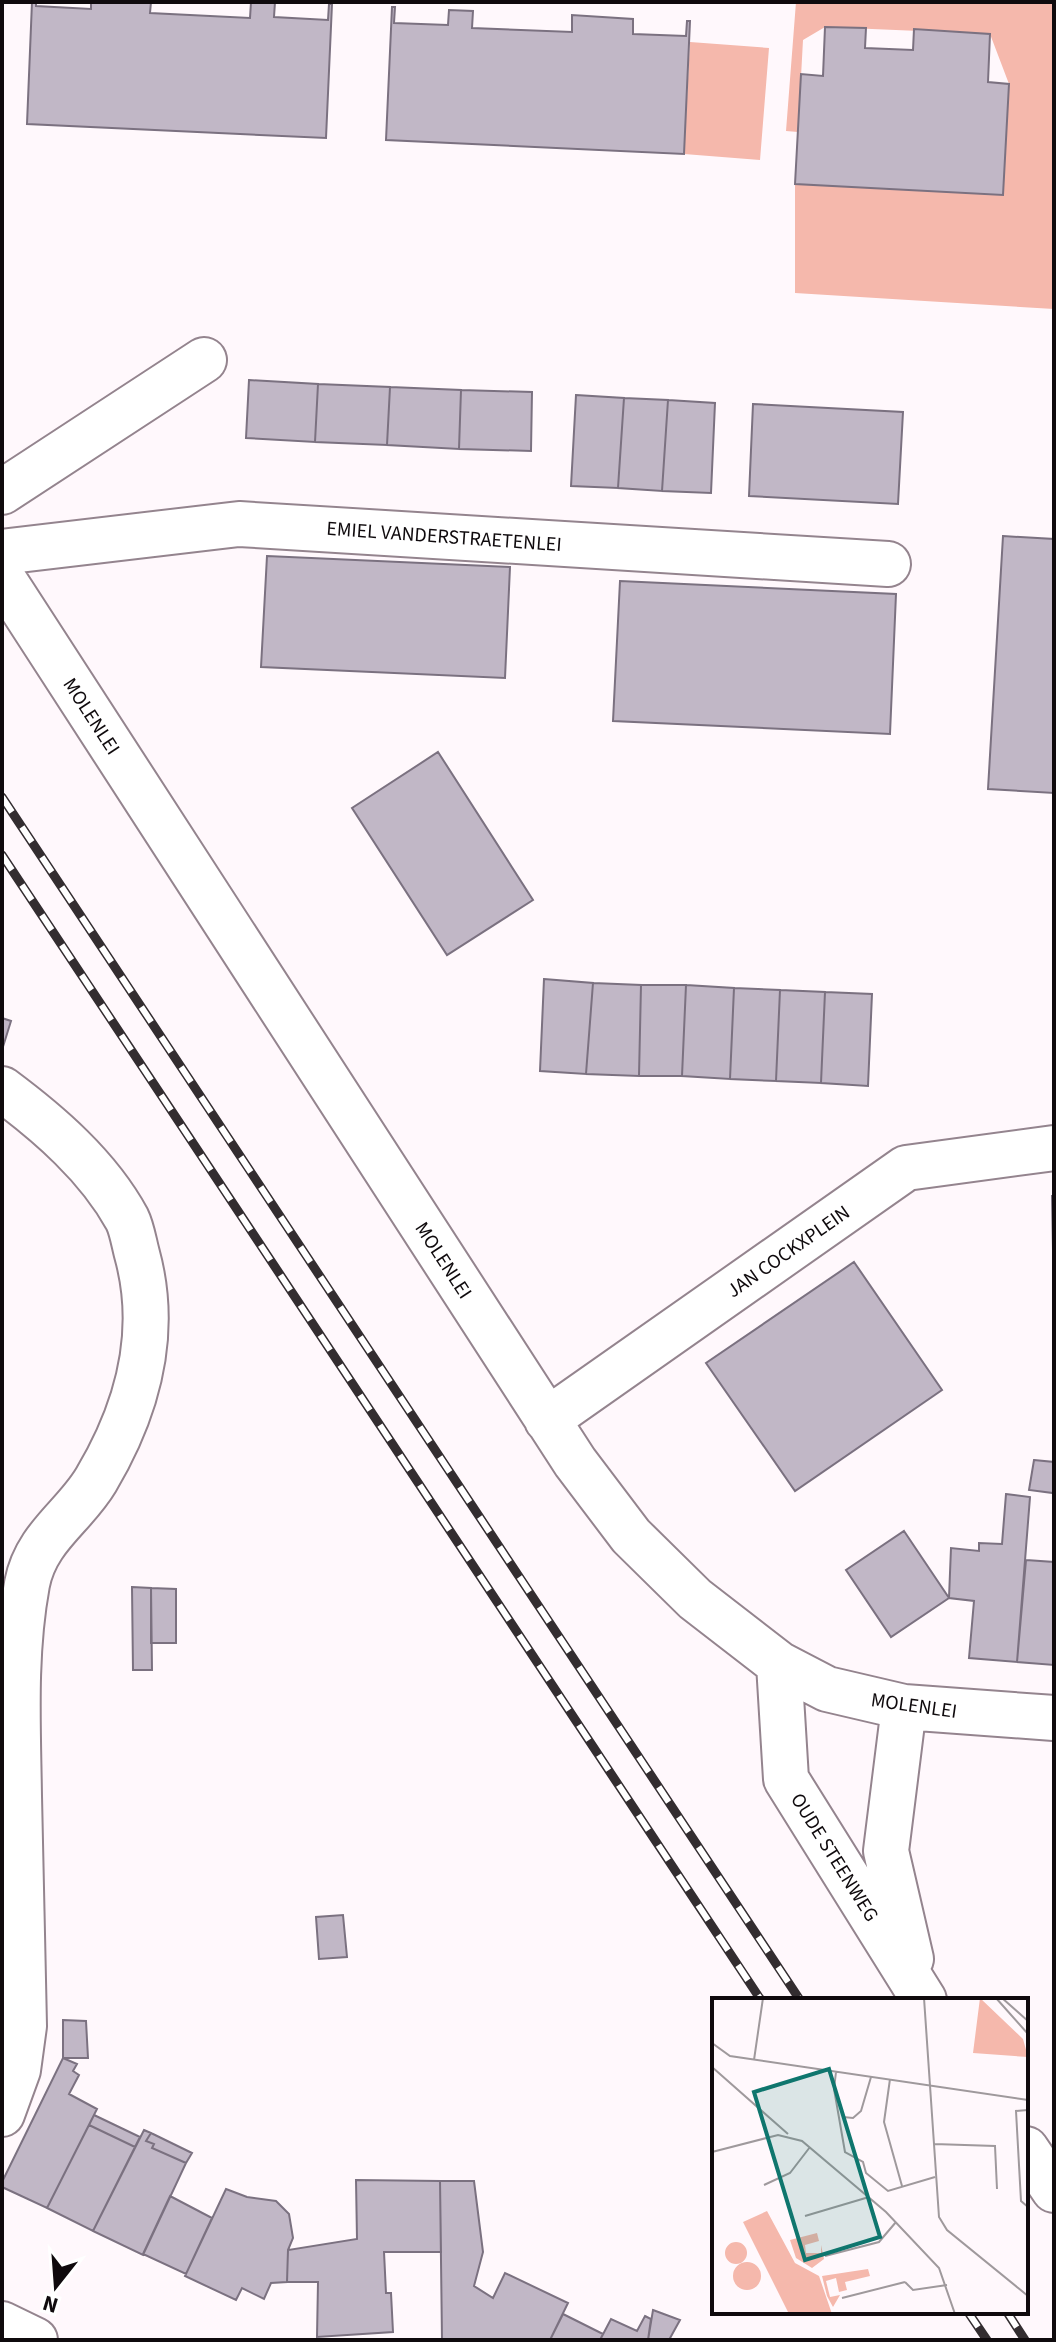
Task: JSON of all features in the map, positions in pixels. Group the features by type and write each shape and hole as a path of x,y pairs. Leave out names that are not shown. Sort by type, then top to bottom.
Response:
{"street":[{"path":"2,492 204,360"},
{"name":"EMIEL VANDERSTRAETENLEI","path":"2,552 239,524 888,564"},
{"name":"MOLENLEI","path":"2,577 547,1420 631,1536 695,1599 779,1664 827,1689 904,1707 1054,1718"},
{"path":"2,1089 45,1121 94,1173 127,1221 140,1267 146,1309 143,1359 134,1400 118,1442 92,1487 61,1520 38,1552 27,1583 9,1681 24,2026 18,2070 2,2114"},
{"name":"JAN COCKXPLEIN","path":"547,1420 906,1168 1054,1148"},
{"name":"OUDE STEENWEG","path":"779,1664 786,1779 921,1996"},
{"name":"OUDE STEENWEG","path":"904,1707 886,1851 921,1996"},
{"path":"1028,2152 1054,2190"},
{"path":"2,2324 35,2340"}],"shaded area":[{"path":"796,2 1054,2 1054,309 795,293 795,184 1003,195 1009,84 990,34 825,27 803,40 798,132 786,131"},
{"path":"690,42 769,48 760,160 684,154"}],"building":[{"path":"32,2 36,2 36,6 91,9 91,2 151,2 150,13 250,18 251,2 275,2 274,17 328,20 329,4 332,4 326,138 27,124"},
{"path":"392,7 395,7 394,23 448,25 449,10 473,11 472,28 572,32 572,15 633,19 633,34 686,36 687,21 690,21 684,154 386,140"},
{"path":"825,27 866,28 865,48 913,50 914,29 990,34 988,82 1009,84 1003,195 795,184 801,74 823,76"},
{"path":"249,380 318,384 315,442 246,438"},
{"path":"318,384 390,387 387,445 315,442"},
{"path":"390,387 461,390 459,449 387,445"},
{"path":"461,390 532,392 531,451 459,449"},
{"path":"576,395 624,398 618,488 571,486"},
{"path":"624,398 668,400 662,491 618,488"},
{"path":"668,400 715,403 711,493 662,491"},
{"path":"753,404 903,412 898,504 749,496"},
{"path":"1003,536 1054,539 1054,793 988,789"},
{"path":"267,556 510,567 505,678 261,667"},
{"path":"620,581 896,594 890,734 613,721"},
{"path":"438,752 533,900 447,955 352,808"},
{"path":"544,979 593,983 586,1074 540,1071"},
{"path":"593,983 641,985 639,1076 586,1074"},
{"path":"641,985 686,985 682,1076 639,1076"},
{"path":"686,985 734,988 730,1079 682,1076"},
{"path":"734,988 780,990 776,1081 730,1079"},
{"path":"780,990 825,992 821,1083 776,1081"},
{"path":"825,992 872,994 868,1086 821,1083"},
{"path":"2,1018 11,1021 2,1050"},
{"path":"1052,1196 1054,1196 1054,1304"},
{"path":"854,1262 942,1390 795,1491 706,1363"},
{"path":"1034,1460 1054,1462 1053,1493 1029,1490"},
{"path":"1006,1494 1030,1497 1017,1662 969,1658 974,1601 949,1598 951,1548 979,1551 979,1543 1002,1544"},
{"path":"904,1531 949,1598 891,1637 846,1570"},
{"path":"1026,1560 1054,1562 1054,1665 1017,1662"},
{"path":"132,1587 151,1588 152,1670 133,1670"},
{"path":"151,1588 176,1589 176,1643 151,1643"},
{"path":"343,1915 347,1957 319,1959 316,1917"},
{"path":"63,2020 86,2021 88,2058 63,2058"},
{"path":"63,2058 77,2064 73,2071 79,2075 69,2094 97,2109 47,2208 2,2187 2,2182"},
{"path":"94,2115 140,2137 135,2147 89,2125"},
{"path":"89,2125 135,2147 93,2231 47,2208"},
{"path":"144,2130 151,2133 146,2141 154,2144 152,2148 186,2163 143,2255 93,2231"},
{"path":"151,2133 192,2153 186,2163 152,2148 154,2144 146,2141"},
{"path":"356,2180 440,2181 441,2252 384,2252 386,2293 391,2293 393,2332 317,2337 318,2282 287,2282 288,2250 357,2239"},
{"path":"440,2181 474,2181 483,2252 474,2286 493,2298 505,2273 568,2303 550,2340 442,2340"},
{"path":"226,2189 247,2197 276,2201 289,2214 293,2238 288,2250 287,2282 271,2283 264,2299 242,2288 236,2300 185,2276"},
{"path":"170,2196 212,2218 186,2274 143,2254"},
{"path":"653,2310 680,2320 669,2340 648,2340"},
{"path":"563,2314 603,2334 600,2340 550,2340"},
{"path":"645,2316 651,2319 648,2340 600,2340 611,2319 637,2331"}],"railway":[{"path":"2,797 799,1998"},
{"path":"2,855 760,1998"},
{"path":"969,2314 987,2340"},
{"path":"1008,2314 1025,2340"}]}
